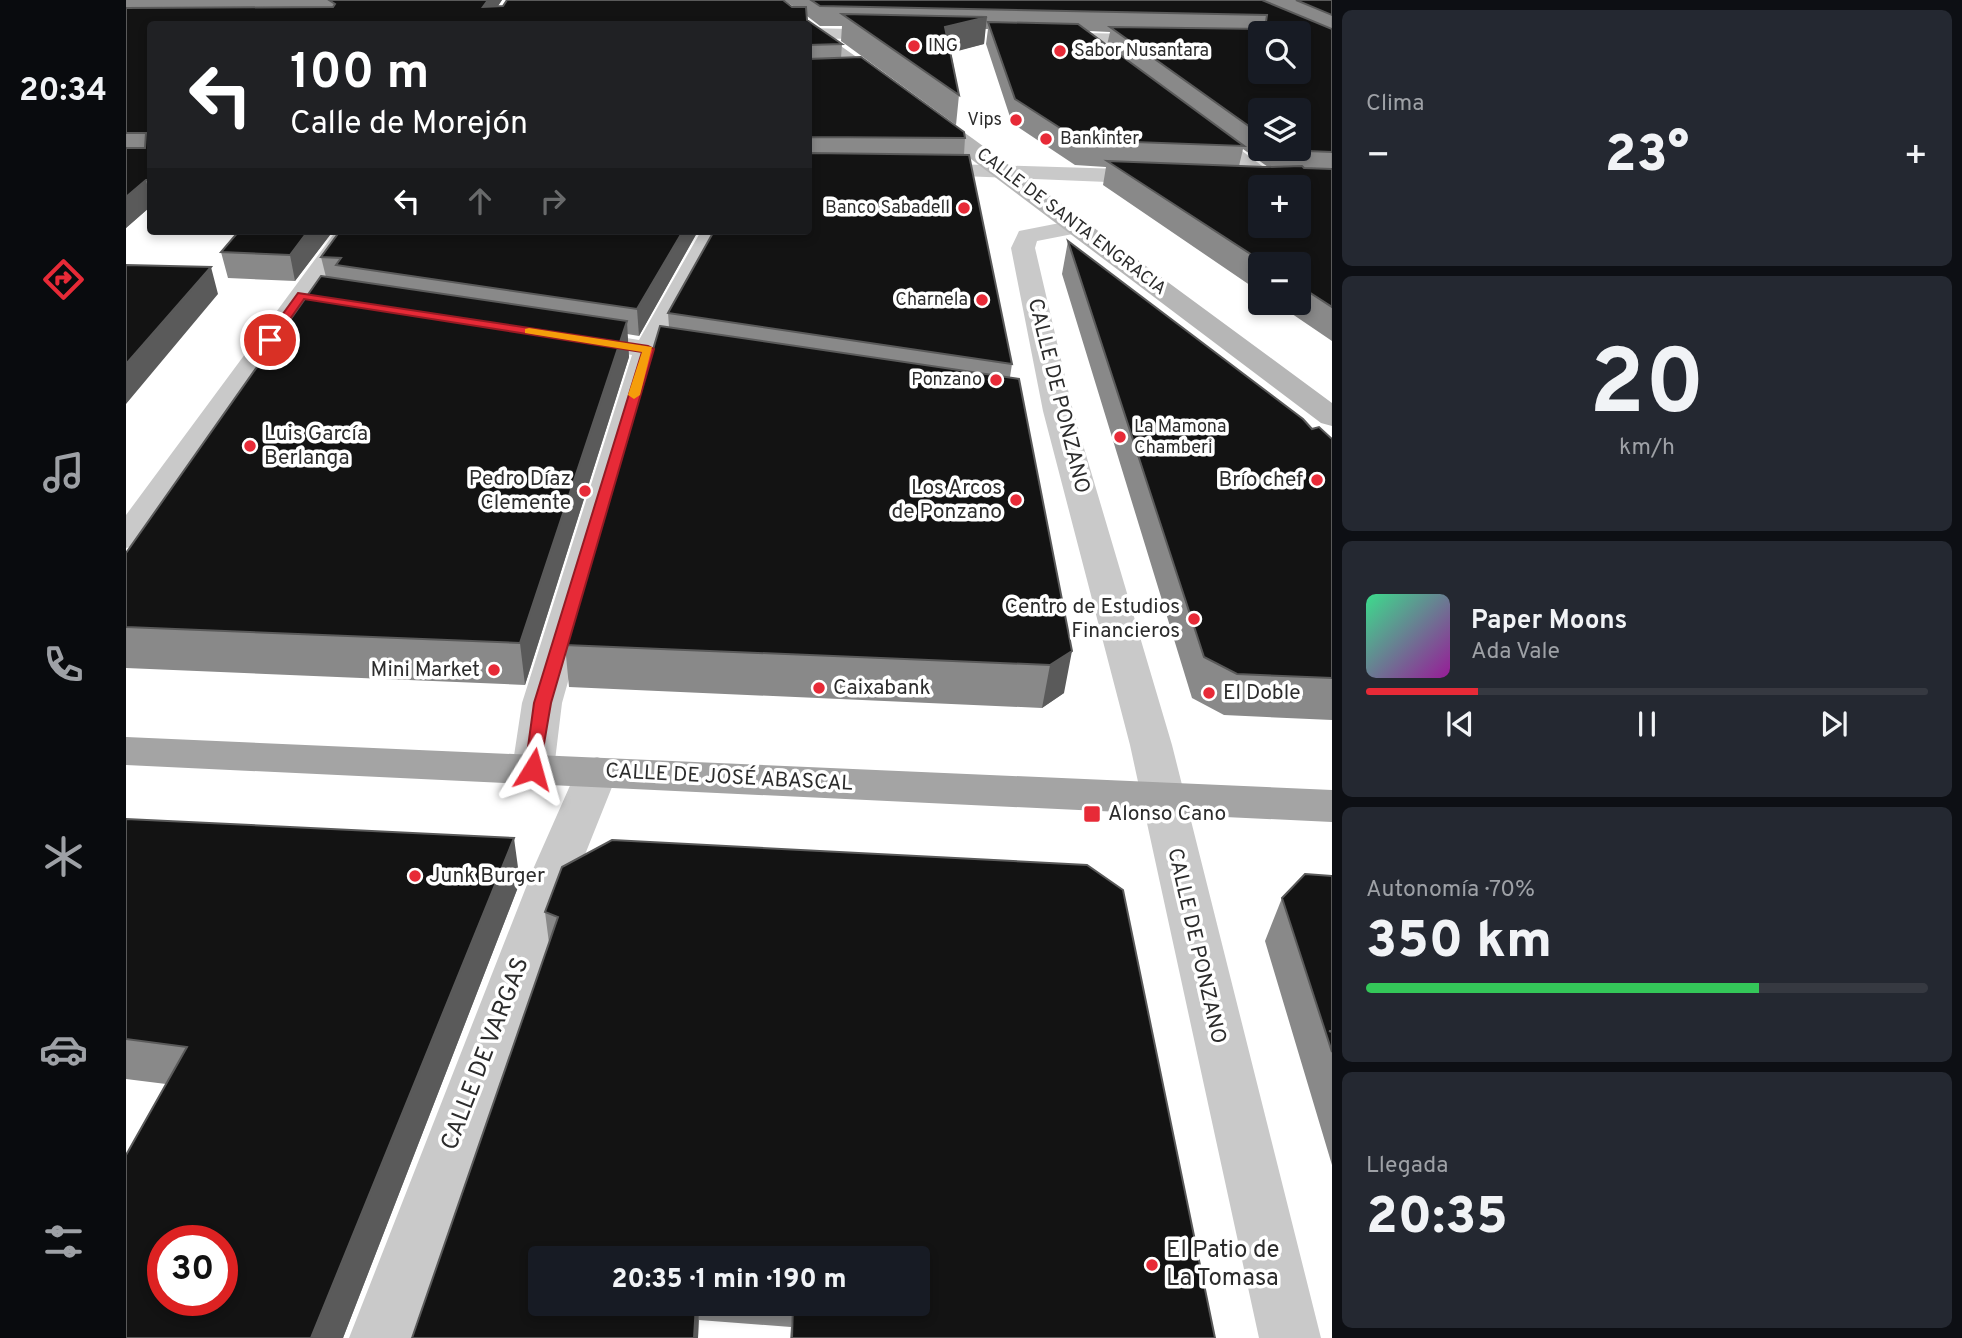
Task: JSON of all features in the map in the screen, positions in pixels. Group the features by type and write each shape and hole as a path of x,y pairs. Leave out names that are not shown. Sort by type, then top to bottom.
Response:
{"main road":[{"name":"CALLE DE SANTA ENGRACIA","path":"812,32 1332,417"},
{"name":"CALLE DE JOSÉ ABASCAL","path":"126,751 1332,806"}],"street":[{"path":"812,28 914,35"},
{"path":"1025,37 1248,42"},
{"path":"1080,38 1111,62"},
{"path":"834,72 866,71"},
{"path":"1185,118 1260,175"},
{"path":"897,169 1175,178"},
{"path":"1229,180 1248,181"},
{"name":"CALLE DE PONZANO","path":"1074,227 1032,234 1026,237 1023,246 1058,411 1151,745 1161,798 1290,1338"},
{"path":"126,537 345,235"},
{"path":"533,769 542,703 648,349 711,235"},
{"path":"302,296 332,301"},
{"path":"545,334 726,361"},
{"path":"1025,406 1058,411"},
{"name":"CALLE DE VARGAS","path":"380,1338 557,867 597,772"}],"building":[{"path":"329,0 488,0 483,7 503,6 507,0 783,0 792,7 806,7 808,21 147,21 147,180 126,197 126,148 145,148 146,133 126,133 126,8 333,7 335,4"},
{"path":"811,0 1262,0 1332,29 1332,152 1311,151 1311,98 1248,98 1248,125 1110,27 1248,29 1248,84 1311,84 1311,21 1266,21 1267,15 820,6"},
{"path":"1296,0 1332,0 1332,15"},
{"path":"842,14 987,17 945,27 959,95"},
{"path":"988,22 1078,24 1244,146 1079,140 1015,99"},
{"path":"812,23 842,44 812,45"},
{"path":"861,57 964,132 965,138 812,137 812,59"},
{"path":"812,153 969,155 1012,364 668,313 712,235 812,235"},
{"path":"1107,161 1332,169 1332,307 1311,293 1311,252 1248,252"},
{"path":"236,235 305,235 290,255 221,252"},
{"path":"337,235 681,235 637,309 336,265 341,258 321,257"},
{"path":"1068,241 1303,419 1312,429 1319,427 1332,439 1332,678 1237,674 1204,657"},
{"path":"126,265 211,267 126,364"},
{"path":"321,276 627,321 520,643 126,627 126,553"},
{"path":"660,326 1019,379 1072,651 1050,665 565,645"},
{"path":"126,819 514,838 311,1338 126,1338 126,1155 187,1047 126,1039"},
{"path":"612,840 1087,865 1123,890 1215,1338 792,1338 793,1316 930,1316 930,1246 528,1246 528,1316 695,1316 694,1338 412,1338 558,917 545,912 562,867"},
{"path":"1305,874 1332,876 1332,1031 1329,1031 1332,1032 1332,1052 1282,898"}],"slow traffic":[{"path":"529,331 648,349 634,395"}],"place":[{"name":"ING","path":"914,46"},
{"name":"Sabor Nusantara","path":"1060,51"},
{"name":"Vips","path":"1016,120"},
{"name":"Bankinter","path":"1046,139"},
{"name":"Banco Sabadell","path":"964,208"},
{"name":"Charnela","path":"982,300"},
{"name":"Ponzano","path":"996,380"},
{"name":"La Mamona Chamberi","path":"1120,437"},
{"name":"Luis García Berlanga","path":"250,446"},
{"name":"Brío chef","path":"1317,480"},
{"name":"Pedro Díaz Clemente","path":"585,491"},
{"name":"Los Arcos de Ponzano","path":"1016,500"},
{"name":"Centro de Estudios Financieros","path":"1194,619"},
{"name":"Mini Market","path":"494,670"},
{"name":"Caixabank","path":"819,688"},
{"name":"El Doble","path":"1209,693"},
{"name":"Alonso Cano","path":"1092,814"},
{"name":"Junk Burger","path":"415,876"},
{"name":"El Patio de La Tomasa","path":"1152,1265"}],"route":[{"path":"270,340 302,296 648,349 542,703 533,769"}]}
